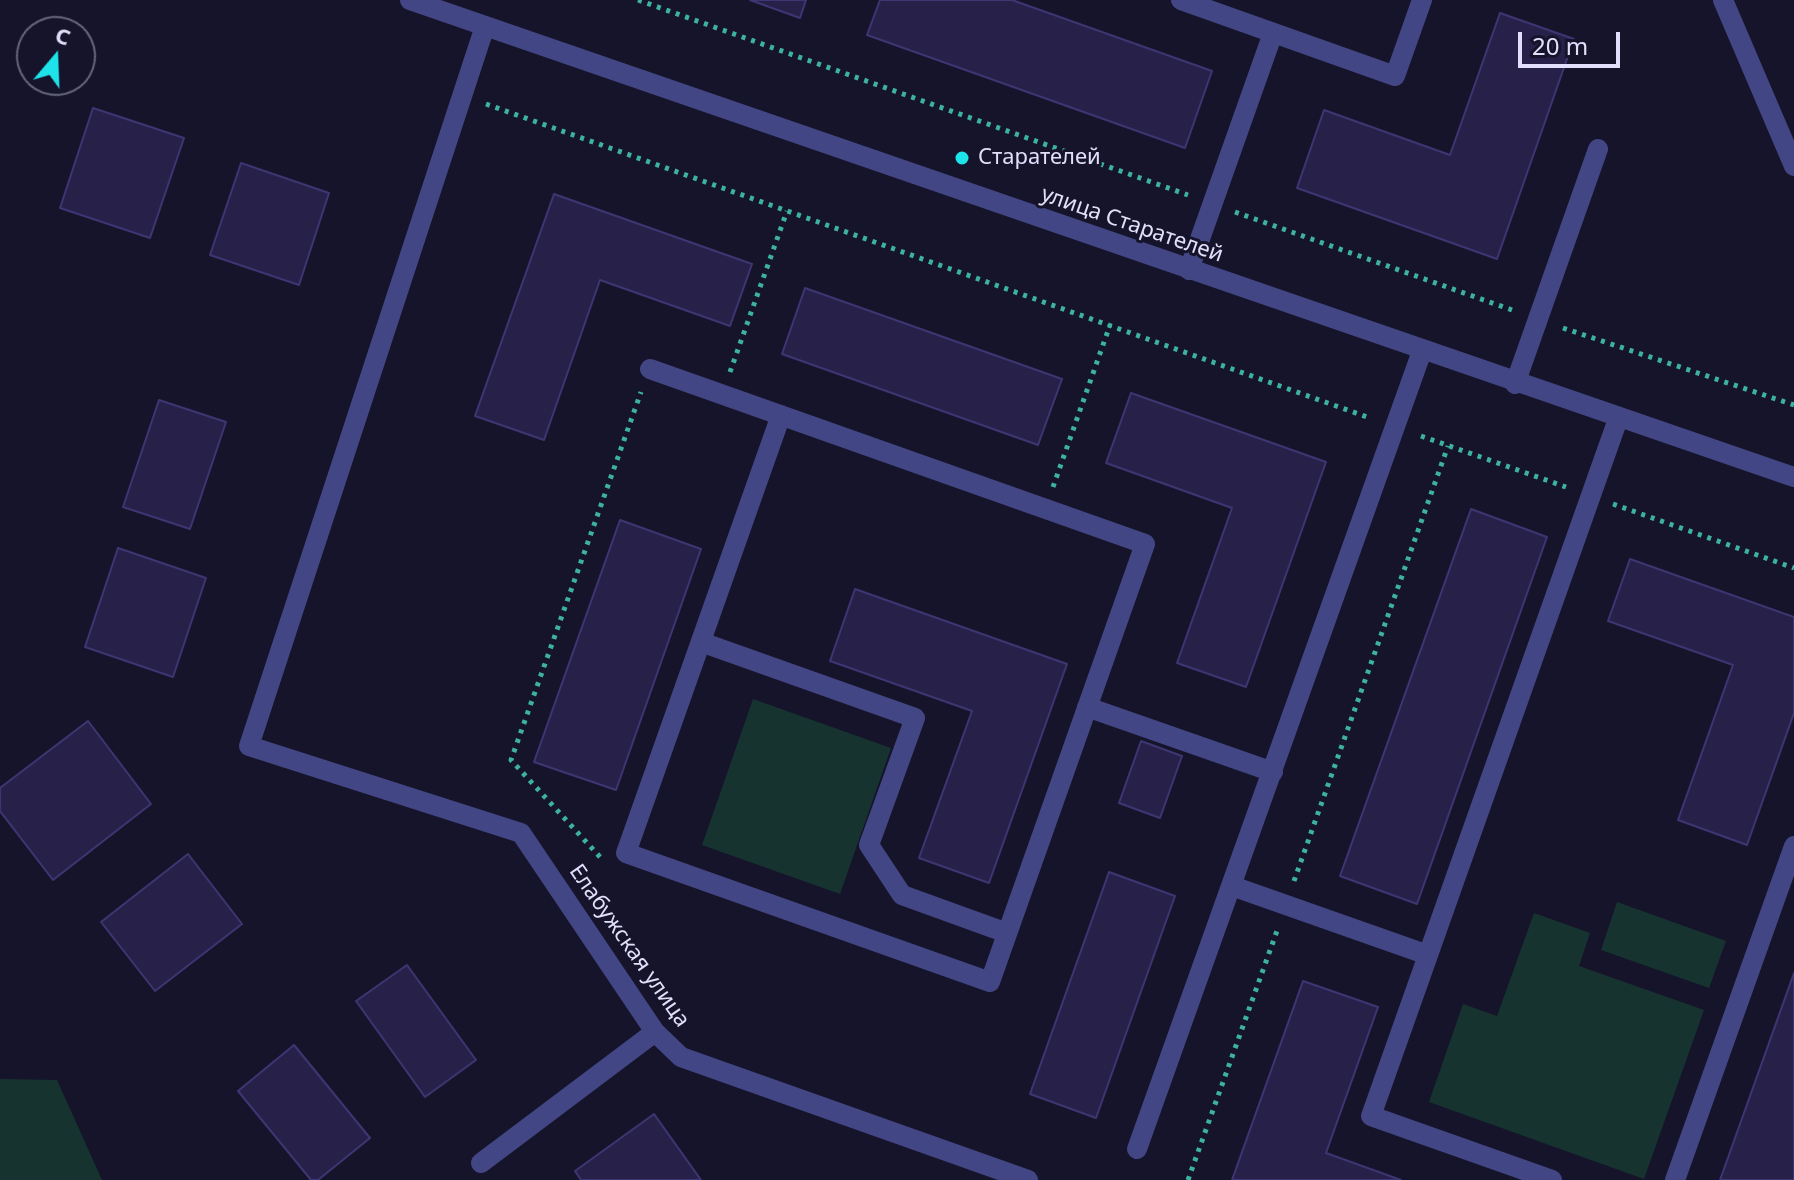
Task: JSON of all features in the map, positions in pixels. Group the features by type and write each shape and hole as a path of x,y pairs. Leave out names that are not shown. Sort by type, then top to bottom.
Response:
{"street":[{"name":"улица Старателей","path":"410,0 1515,384 1794,477"},
{"path":"1189,1 1395,76 1422,0"},
{"path":"1723,0 1794,166"},
{"path":"462,96 485,26"},
{"path":"1189,270 1273,33"},
{"name":"Елабужская улица","path":"462,96 249,746 521,833 655,1032 681,1057 1028,1180"},
{"path":"1515,384 1598,149"},
{"path":"1137,1149 1422,351"},
{"path":"650,369 722,395 781,415 1145,544 990,982 626,853 781,415"},
{"path":"1552,1180 1371,1116 1618,419"},
{"path":"701,642 915,718 869,845 902,895 1007,933"},
{"path":"1087,707 1273,772"},
{"path":"1675,1180 1794,846"},
{"path":"1232,886 1428,955"},
{"path":"481,1163 655,1032"}],"path":[{"path":"462,96 1794,568"},
{"path":"722,395 787,211"},
{"path":"1045,509 1110,325"},
{"path":"626,853 600,858 511,760 650,369"},
{"path":"1188,1180 1449,446"}],"green space":[{"path":"753,699 891,748 840,894 702,845"},
{"path":"1617,902 1726,941 1709,988 1601,950"},
{"path":"1534,913 1590,933 1579,966 1704,1010 1644,1179 1429,1102 1463,1004 1497,1016"},
{"path":"0,1079 57,1080 102,1180 0,1180"}],"building":[{"path":"750,0 806,0 800,18"},
{"path":"880,0 1012,0 1212,71 1185,148 867,35"},
{"path":"1500,13 1574,39 1497,259 1297,188 1324,110 1450,155"},
{"path":"93,108 184,138 150,238 60,208"},
{"path":"241,163 329,193 299,285 210,255"},
{"path":"554,194 752,264 730,326 600,280 544,440 475,416"},
{"path":"805,288 1062,379 1038,445 782,354"},
{"path":"1131,393 1326,462 1246,687 1177,663 1232,508 1106,463"},
{"path":"159,400 226,422 190,529 123,507"},
{"path":"1471,509 1547,537 1417,904 1340,876"},
{"path":"620,520 701,549 616,790 534,762"},
{"path":"118,548 206,578 173,677 85,647"},
{"path":"1630,559 1794,617 1794,713 1747,845 1678,820 1733,665 1608,621"},
{"path":"855,589 1067,664 989,883 919,858 972,711 830,661"},
{"path":"88,721 151,804 53,880 0,811 0,788"},
{"path":"1141,741 1182,756 1160,818 1119,803"},
{"path":"188,854 242,924 155,991 101,922"},
{"path":"1109,872 1175,896 1096,1118 1030,1094"},
{"path":"407,965 476,1060 425,1097 356,1001"},
{"path":"1794,973 1794,1180 1720,1180"},
{"path":"1303,981 1378,1007 1326,1153 1401,1180 1232,1180"},
{"path":"294,1045 370,1138 318,1180 311,1180 238,1091"},
{"path":"654,1114 701,1180 581,1180 575,1171"}],"place":[{"name":"Старателей","path":"962,158"}]}
